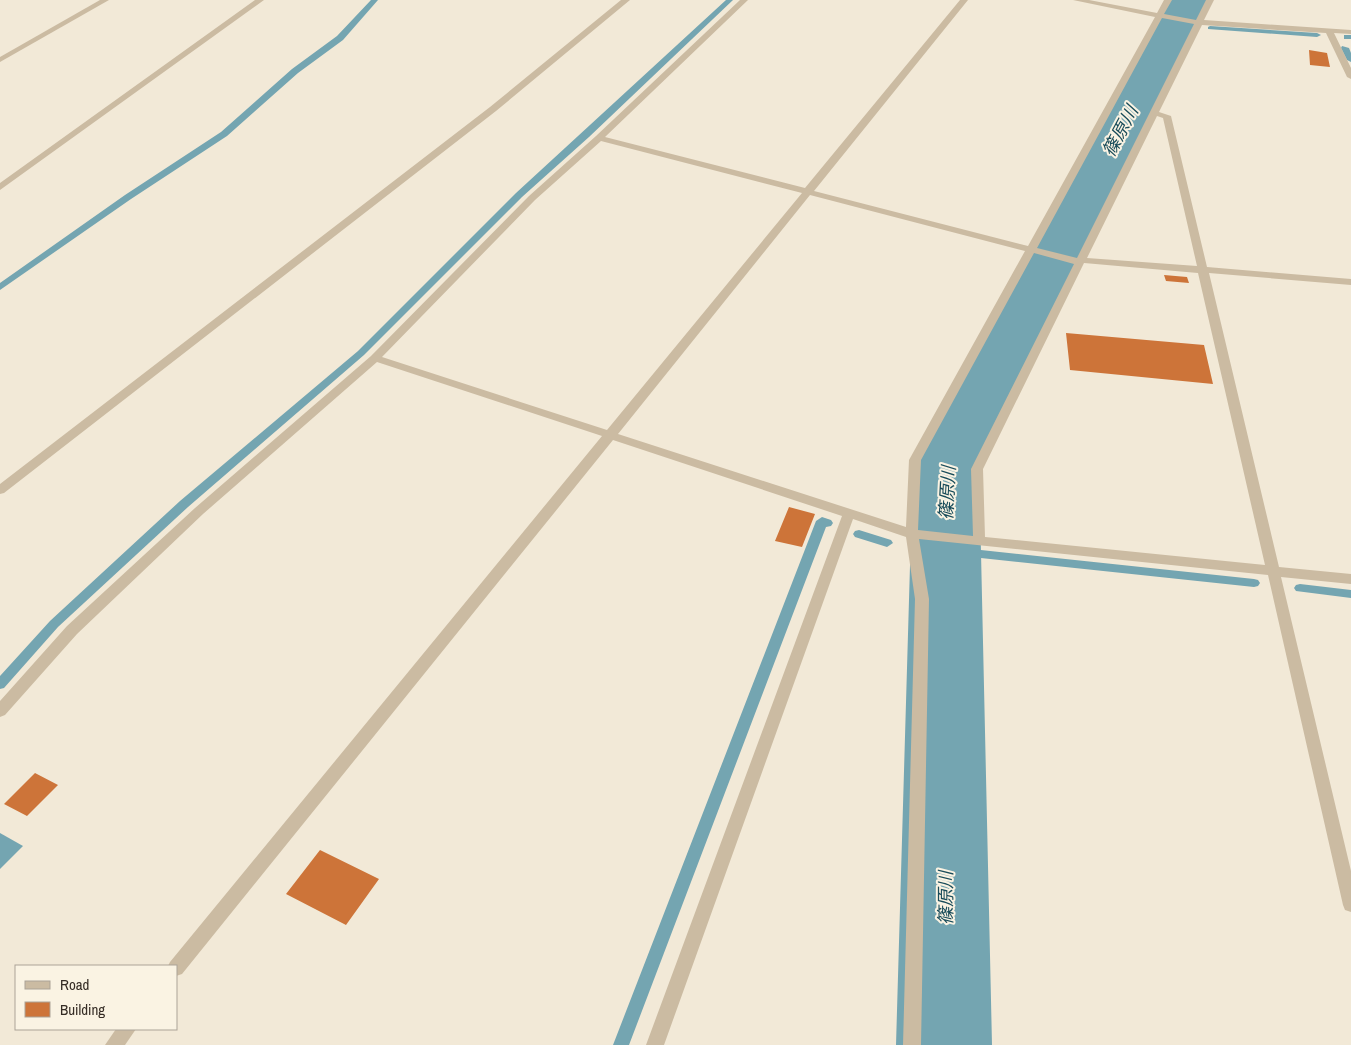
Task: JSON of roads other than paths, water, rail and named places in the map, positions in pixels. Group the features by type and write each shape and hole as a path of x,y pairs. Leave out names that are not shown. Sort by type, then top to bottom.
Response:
{"street":[{"path":"0,60 105,0"},
{"path":"0,188 260,0"},
{"path":"0,490 493,109 626,0"},
{"path":"0,711 72,630 178,531 376,358 532,198 599,138 744,0"},
{"path":"178,966 964,0"},
{"path":"1077,0 1196,22 1351,32"},
{"path":"912,1045 922,599 915,460 1035,250 1163,16 1168,0"},
{"path":"973,540 977,469 1077,260 1154,113 1196,22 1210,0"},
{"path":"1329,30 1351,78"},
{"path":"1154,113 1167,116 1351,905"},
{"path":"599,138 1077,260 1351,282"},
{"path":"376,358 849,513 919,534 1351,579"},
{"path":"655,1045 849,513"},
{"path":"114,1045 126,1030"}],"water":[{"path":"0,833 23,846 0,869"}],"waterway":[{"path":"0,287 128,197 224,134 295,71 340,38 375,0"},
{"path":"0,684 54,624 184,504 361,353 519,195 730,0"},
{"name":"篠原川","path":"944,1045 946,463 1189,0"},
{"path":"1175,26 1189,27"},
{"path":"1210,28 1317,35"},
{"path":"1345,48 1351,60"},
{"path":"621,1045 822,521 827,523"},
{"path":"859,534 887,543"},
{"path":"925,548 1254,583"},
{"path":"1300,588 1351,594"}]}
